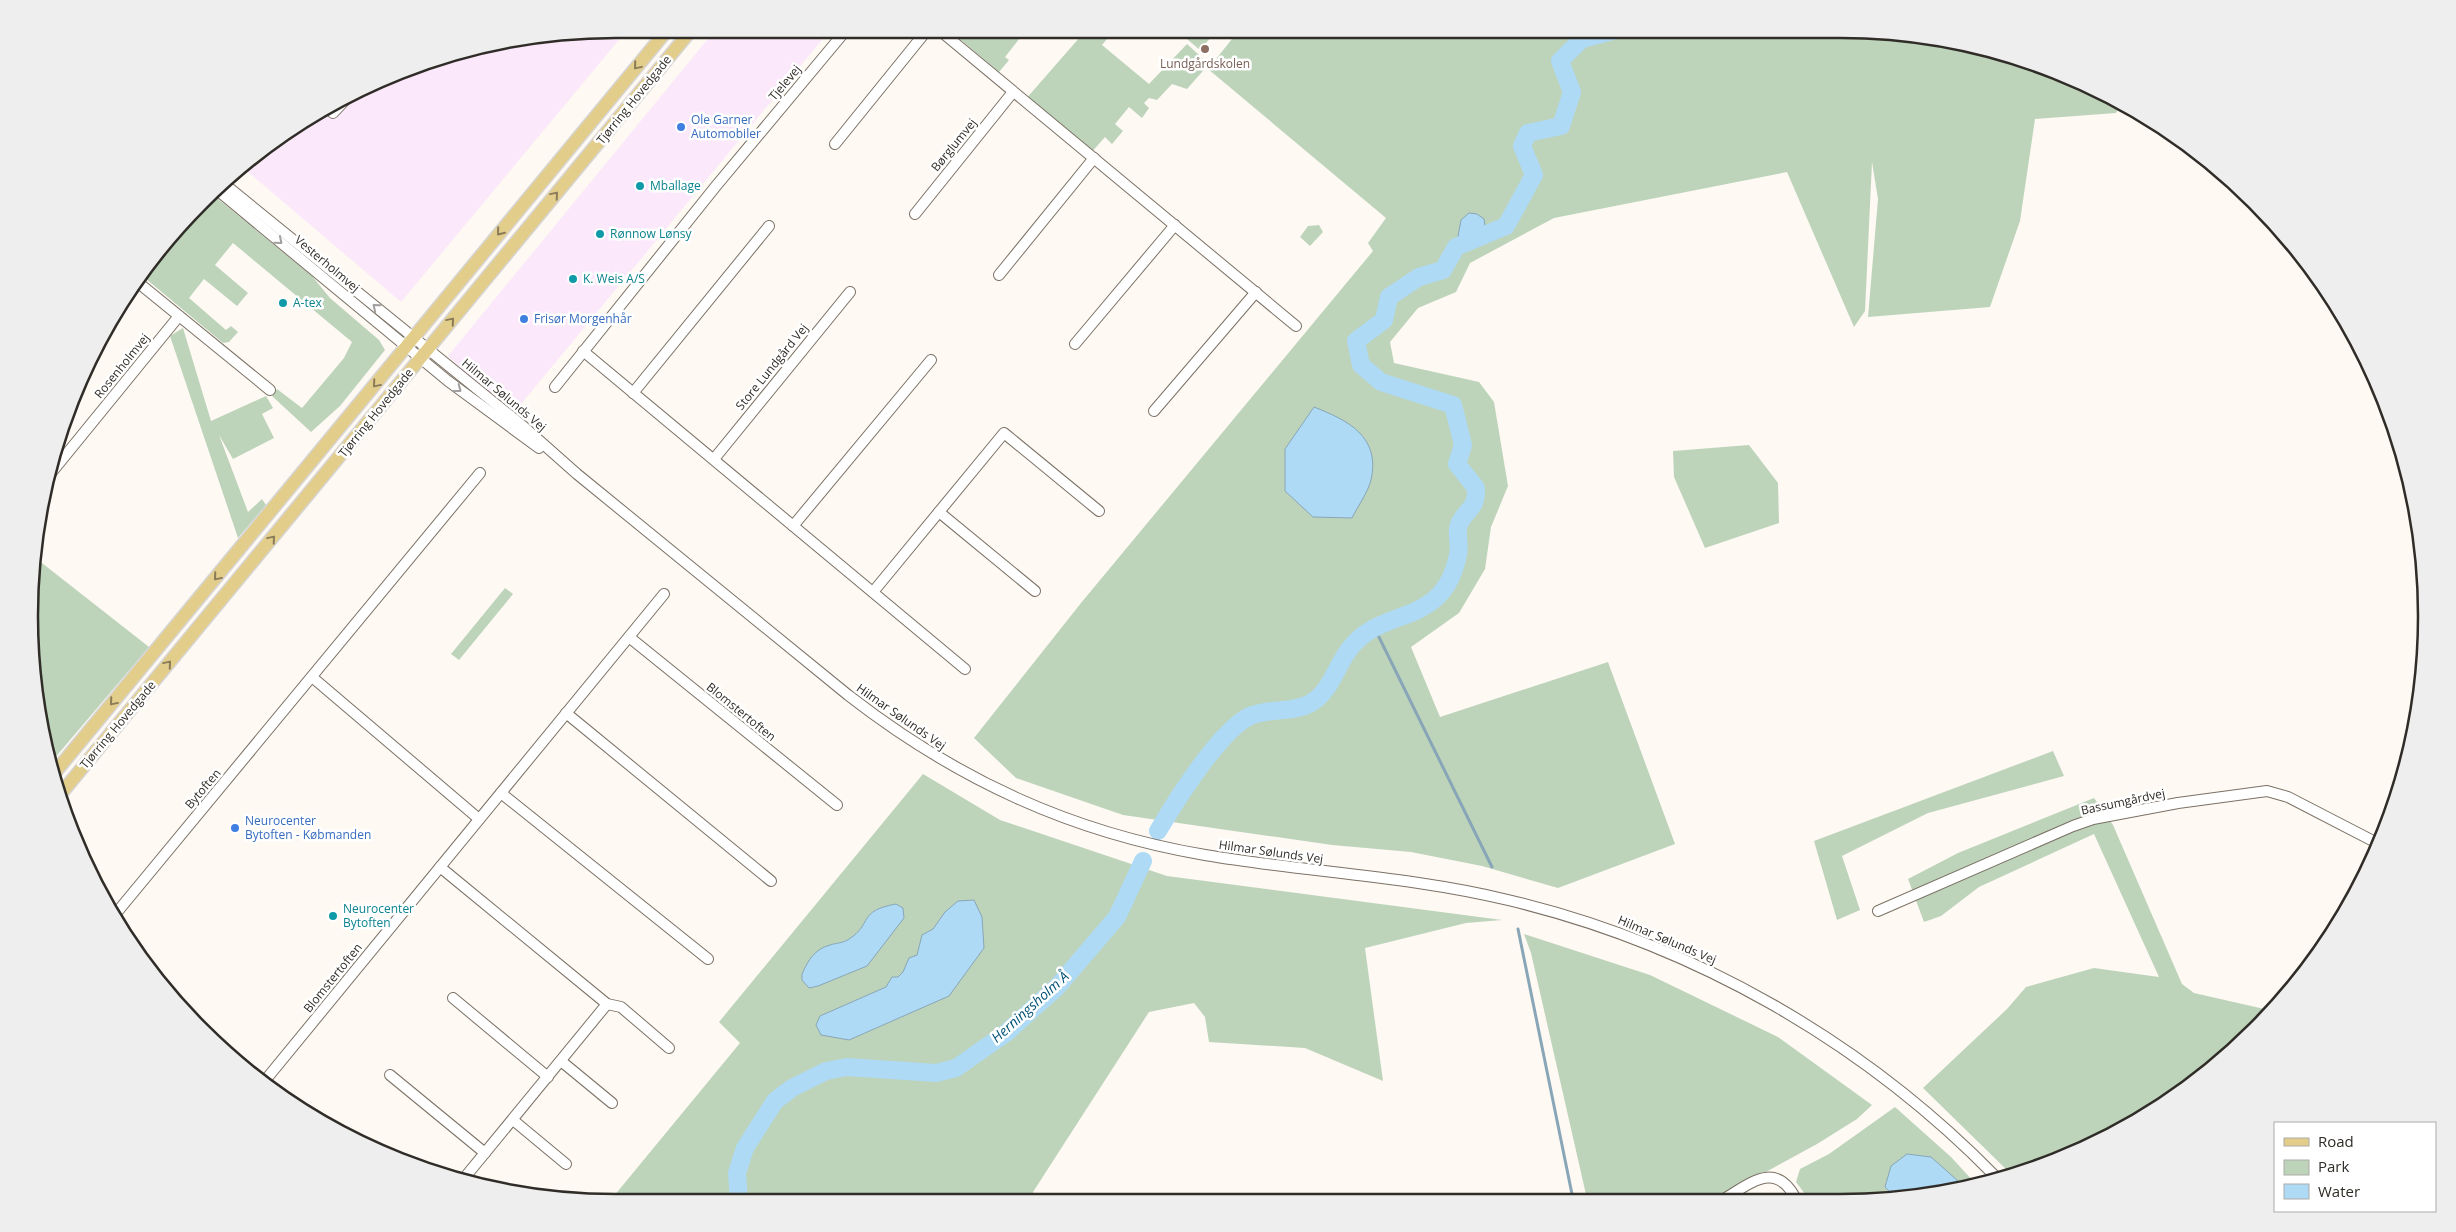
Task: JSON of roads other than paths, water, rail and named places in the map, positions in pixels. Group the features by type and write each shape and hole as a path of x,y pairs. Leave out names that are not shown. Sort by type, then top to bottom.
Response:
{"main road":[{"name":"Tjørring Hovedgade","path":"58,769 661,38"},
{"name":"Tjørring Hovedgade","path":"64,790 685,38"}],"street":[{"name":"Tjelevej","path":"555,387 716,186 839,38"},
{"path":"835,144 921,38"},
{"path":"949,38 1296,326"},
{"name":"Børglumvej","path":"915,214 1013,92"},
{"path":"999,275 1094,158"},
{"name":"Vesterholmvej","path":"228,187 424,354"},
{"name":"Vesterholmvej","path":"221,194 410,342"},
{"path":"1074,344 1175,225"},
{"path":"633,393 769,226"},
{"path":"142,286 270,390"},
{"name":"Store Lundgård Vej","path":"714,459 850,292"},
{"path":"1154,411 1256,292"},
{"name":"Rosenholmvej","path":"57,466 179,316"},
{"path":"583,351 965,669"},
{"name":"Hilmar Sølunds Vej","path":"424,354 518,434 577,474 872,714 926,751 980,782 1059,817 1135,840 1207,856 1423,884 1480,894 1571,917 1654,946 1752,993 1845,1049 1915,1102 1993,1174"},
{"path":"793,526 930,360"},
{"path":"873,592 1004,433 1099,511"},
{"name":"Bytoften","path":"118,910 480,473"},
{"path":"939,512 1035,591"},
{"name":"Blomstertoften","path":"267,1077 664,594"},
{"name":"Blomstertoften","path":"629,637 838,805"},
{"path":"312,676 479,820"},
{"path":"566,714 771,882"},
{"name":"Bassumgårdvej","path":"1878,911 2093,819 2207,799 2267,791 2288,797 2372,841"},
{"path":"501,793 708,959"},
{"path":"440,867 607,1004 621,1007 669,1048"},
{"path":"453,998 548,1077"},
{"path":"469,1176 607,1004"},
{"path":"561,1061 612,1103"},
{"path":"390,1075 485,1153"},
{"path":"513,1120 566,1164"},
{"path":"1733,1194 1766,1176 1780,1179 1794,1194"}],"water":[{"path":"1469,213 1477,214 1484,219 1486,234 1456,247 1461,220"},
{"path":"1314,407 1349,424 1359,432 1371,452 1373,465 1370,485 1352,518 1313,517 1285,491 1285,449"},
{"path":"974,900 982,917 984,948 949,996 849,1040 821,1035 816,1025 820,1016 886,987 892,977 898,977 903,972 909,958 917,955 922,935 933,929 945,912 958,901"},
{"path":"896,904 903,908 904,918 867,966 809,988 802,980 802,974 816,952 832,944 847,940 861,928 870,914 876,910"},
{"path":"1907,1154 1931,1157 1958,1182 1916,1190 1890,1192 1885,1187 1891,1166"}],"waterway":[{"name":"Herningsholm Å","path":"1158,831 1199,768 1225,736 1238,724 1250,716 1264,712 1295,709 1317,699 1328,686 1351,647 1365,634 1380,625 1427,605 1440,594 1450,578 1459,552 1459,525 1476,498 1476,488 1457,464 1463,445 1453,405 1381,382 1361,365 1356,341 1384,320 1389,297 1419,277 1443,270 1456,247 1506,226 1534,175 1522,146 1528,133 1561,126 1572,92 1560,61 1582,39 1586,38"},
{"path":"1375,629 1492,867"},
{"name":"Herningsholm Å","path":"738,1194 737,1173 745,1148 775,1101 792,1088 826,1071 847,1067 936,1073 956,1068 1006,1033 1057,987 1117,917 1143,861"},
{"path":"1518,929 1572,1194"}],"place":[{"name":"Lundgårdskolen","path":"1205,49"},
{"name":"Ole Garner Automobiler","path":"681,127"},
{"name":"Mballage","path":"640,186"},
{"name":"Rønnow Lønsy","path":"600,234"},
{"name":"K. Weis A/S","path":"573,279"},
{"name":"A-tex","path":"283,303"},
{"name":"Frisør Morgenhår","path":"524,319"},
{"name":"Neurocenter Bytoften - Købmanden","path":"235,828"},
{"name":"Neurocenter Bytoften","path":"333,916"}]}
